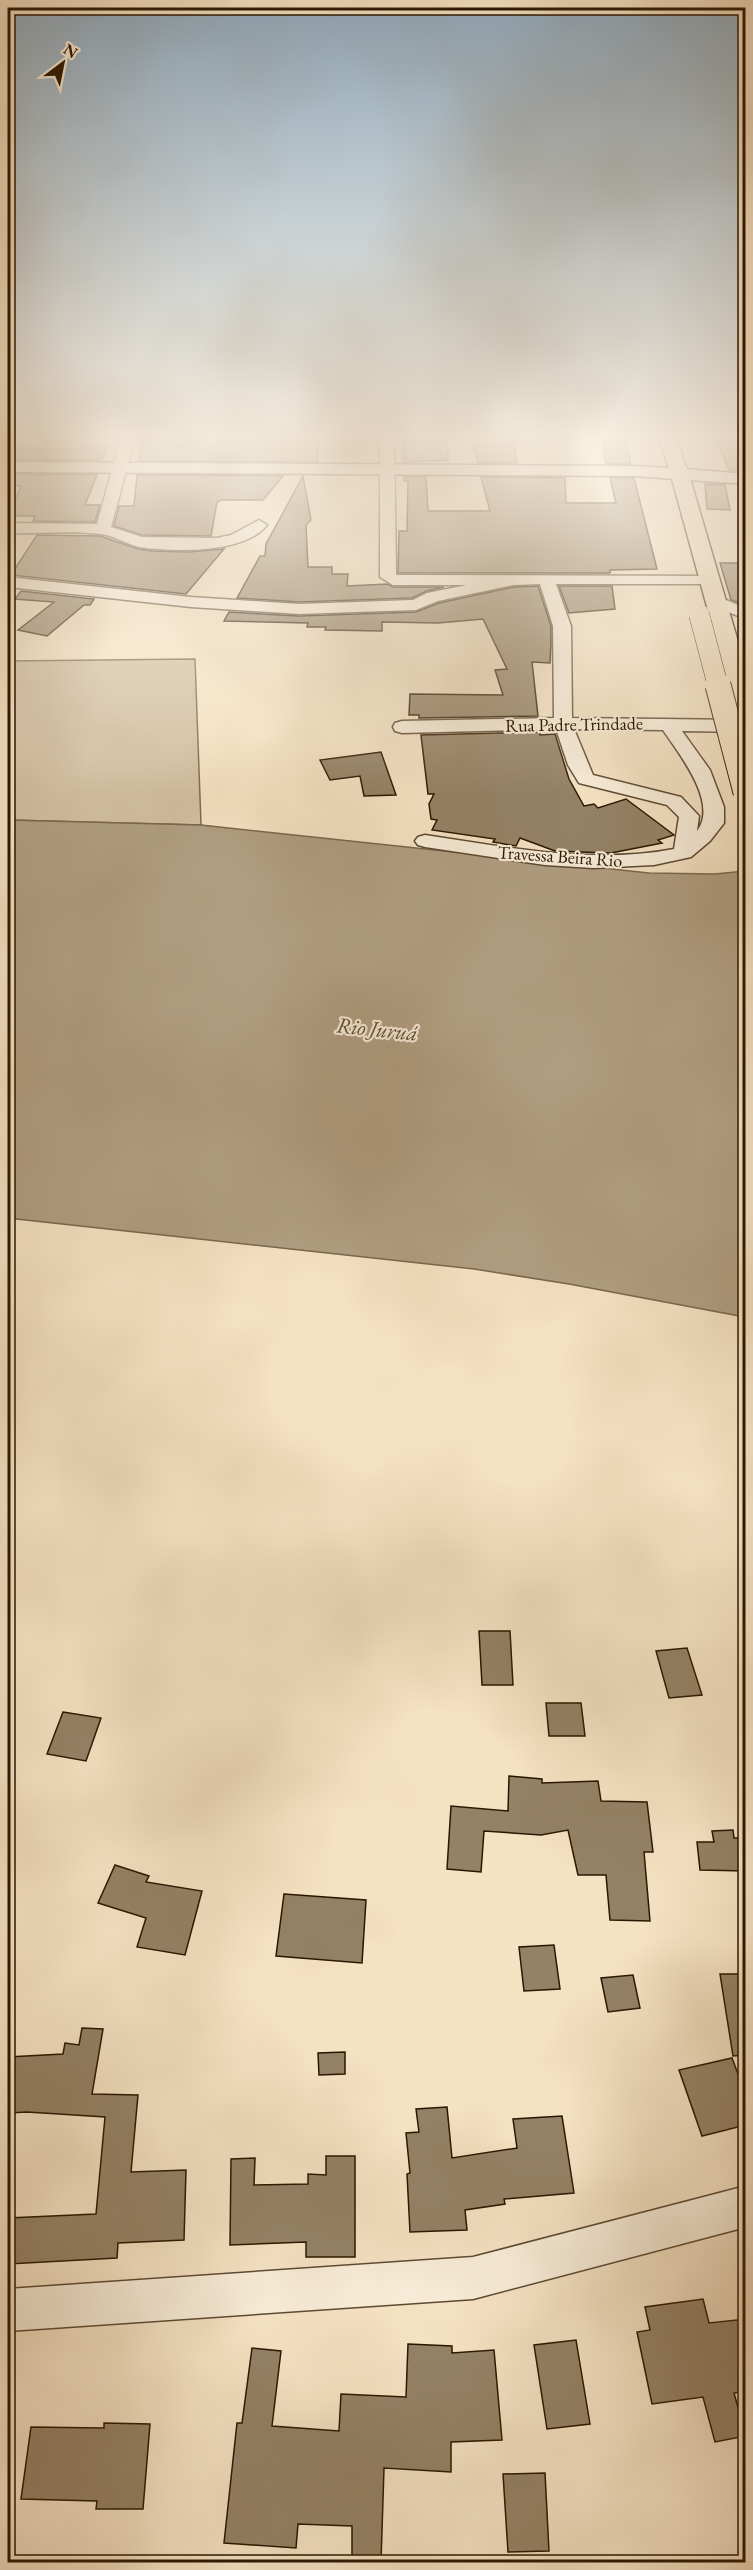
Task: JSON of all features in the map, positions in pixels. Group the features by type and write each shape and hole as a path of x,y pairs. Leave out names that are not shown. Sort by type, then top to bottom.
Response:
{"main road":[{"path":"702,554 709,579 722,609 746,709"},
{"path":"682,558 688,579 722,609 746,792"}],"street":[{"path":"388,554 388,577 393,580 709,579"},
{"path":"546,579 561,626 563,723 578,765 586,779 674,801 689,816 684,853"},
{"path":"8,582 191,602 299,609 416,605 433,597 512,580"},
{"name":"Rua Padre Trindade","path":"402,727 563,723 746,726"},
{"path":"667,723 700,770 714,807 714,822 703,837 684,853"},
{"name":"Travessa Beira Rio","path":"425,841 545,859 593,862 654,859 684,853"},
{"path":"8,2310 472,2278 746,2206"}],"shaded area":[{"path":"195,659 201,825 8,820 8,661"}],"water":[{"name":"Rio Juruá","path":"8,820 201,825 649,873 715,874 745,871 745,1317 474,1269 8,1218"}],"building":[{"path":"25,554 220,554 186,594 11,575"},
{"path":"265,554 307,554 308,567 332,567 332,574 348,574 347,586 388,584 393,587 444,587 412,598 299,602 237,598 260,556 265,556"},
{"path":"398,554 653,554 657,569 610,570 610,573 398,573"},
{"path":"720,563 746,563 746,605 731,600"},
{"path":"538,586 551,626 551,643 550,663 532,662 538,716 419,718 419,715 409,715 410,694 503,695 495,670 507,669 483,619 438,623 382,622 382,631 325,630 326,627 307,627 308,623 224,621 229,612 299,616 416,612 439,603 514,587"},
{"path":"559,586 612,586 615,609 569,613"},
{"path":"21,591 94,599 90,605 84,605 47,636 18,630 54,602 15,599"},
{"path":"540,732 540,735 555,734 569,779 584,806 594,804 598,808 626,799 674,835 658,840 662,843 611,853 555,851 520,838 516,846 493,842 495,839 432,830 437,820 431,819 429,804 434,794 428,794 421,735"},
{"path":"381,752 396,795 364,796 360,776 330,780 320,760"},
{"path":"479,1631 510,1631 513,1685 482,1685"},
{"path":"687,1648 702,1695 669,1698 656,1651"},
{"path":"546,1703 581,1703 585,1736 549,1736"},
{"path":"63,1712 101,1718 86,1761 47,1754"},
{"path":"509,1776 542,1779 542,1783 598,1781 601,1801 647,1802 653,1852 644,1852 650,1921 610,1920 606,1875 578,1875 568,1830 541,1835 484,1831 481,1872 447,1869 451,1806 508,1811"},
{"path":"733,1830 734,1838 746,1838 746,1871 700,1870 697,1842 714,1842 712,1831"},
{"path":"115,1865 149,1876 146,1882 202,1891 185,1955 137,1947 146,1918 98,1903"},
{"path":"284,1894 366,1900 362,1963 276,1956"},
{"path":"554,1945 560,1989 524,1991 519,1947"},
{"path":"720,1974 746,1974 746,2055 733,2056"},
{"path":"633,1975 640,2008 608,2012 601,1978"},
{"path":"82,2028 103,2029 92,2094 138,2095 131,2172 186,2170 184,2240 118,2243 117,2258 8,2264 8,2218 96,2214 105,2117 8,2113 8,2057 63,2054 65,2043 79,2045"},
{"path":"345,2052 345,2074 319,2075 318,2053"},
{"path":"732,2058 746,2095 746,2125 702,2136 679,2070"},
{"path":"447,2107 452,2158 517,2148 513,2119 562,2116 574,2193 504,2199 505,2204 465,2210 467,2230 410,2232 407,2174 410,2173 406,2133 419,2132 416,2109"},
{"path":"326,2156 355,2156 355,2257 306,2257 306,2242 230,2245 231,2159 255,2158 254,2185 308,2184 308,2174 326,2175"},
{"path":"703,2299 709,2323 746,2319 746,2391 734,2393 746,2436 715,2442 703,2397 652,2404 637,2332 650,2330 645,2307"},
{"path":"576,2340 590,2424 547,2429 534,2345"},
{"path":"408,2344 452,2346 452,2353 494,2350 502,2440 451,2442 451,2472 384,2468 381,2562 352,2562 352,2526 298,2524 296,2548 224,2543 237,2423 242,2423 252,2348 281,2351 272,2426 339,2431 341,2394 406,2397"},
{"path":"104,2423 150,2424 143,2509 96,2509 97,2501 21,2499 31,2427 104,2428"},
{"path":"545,2473 549,2551 508,2552 503,2474"}]}
